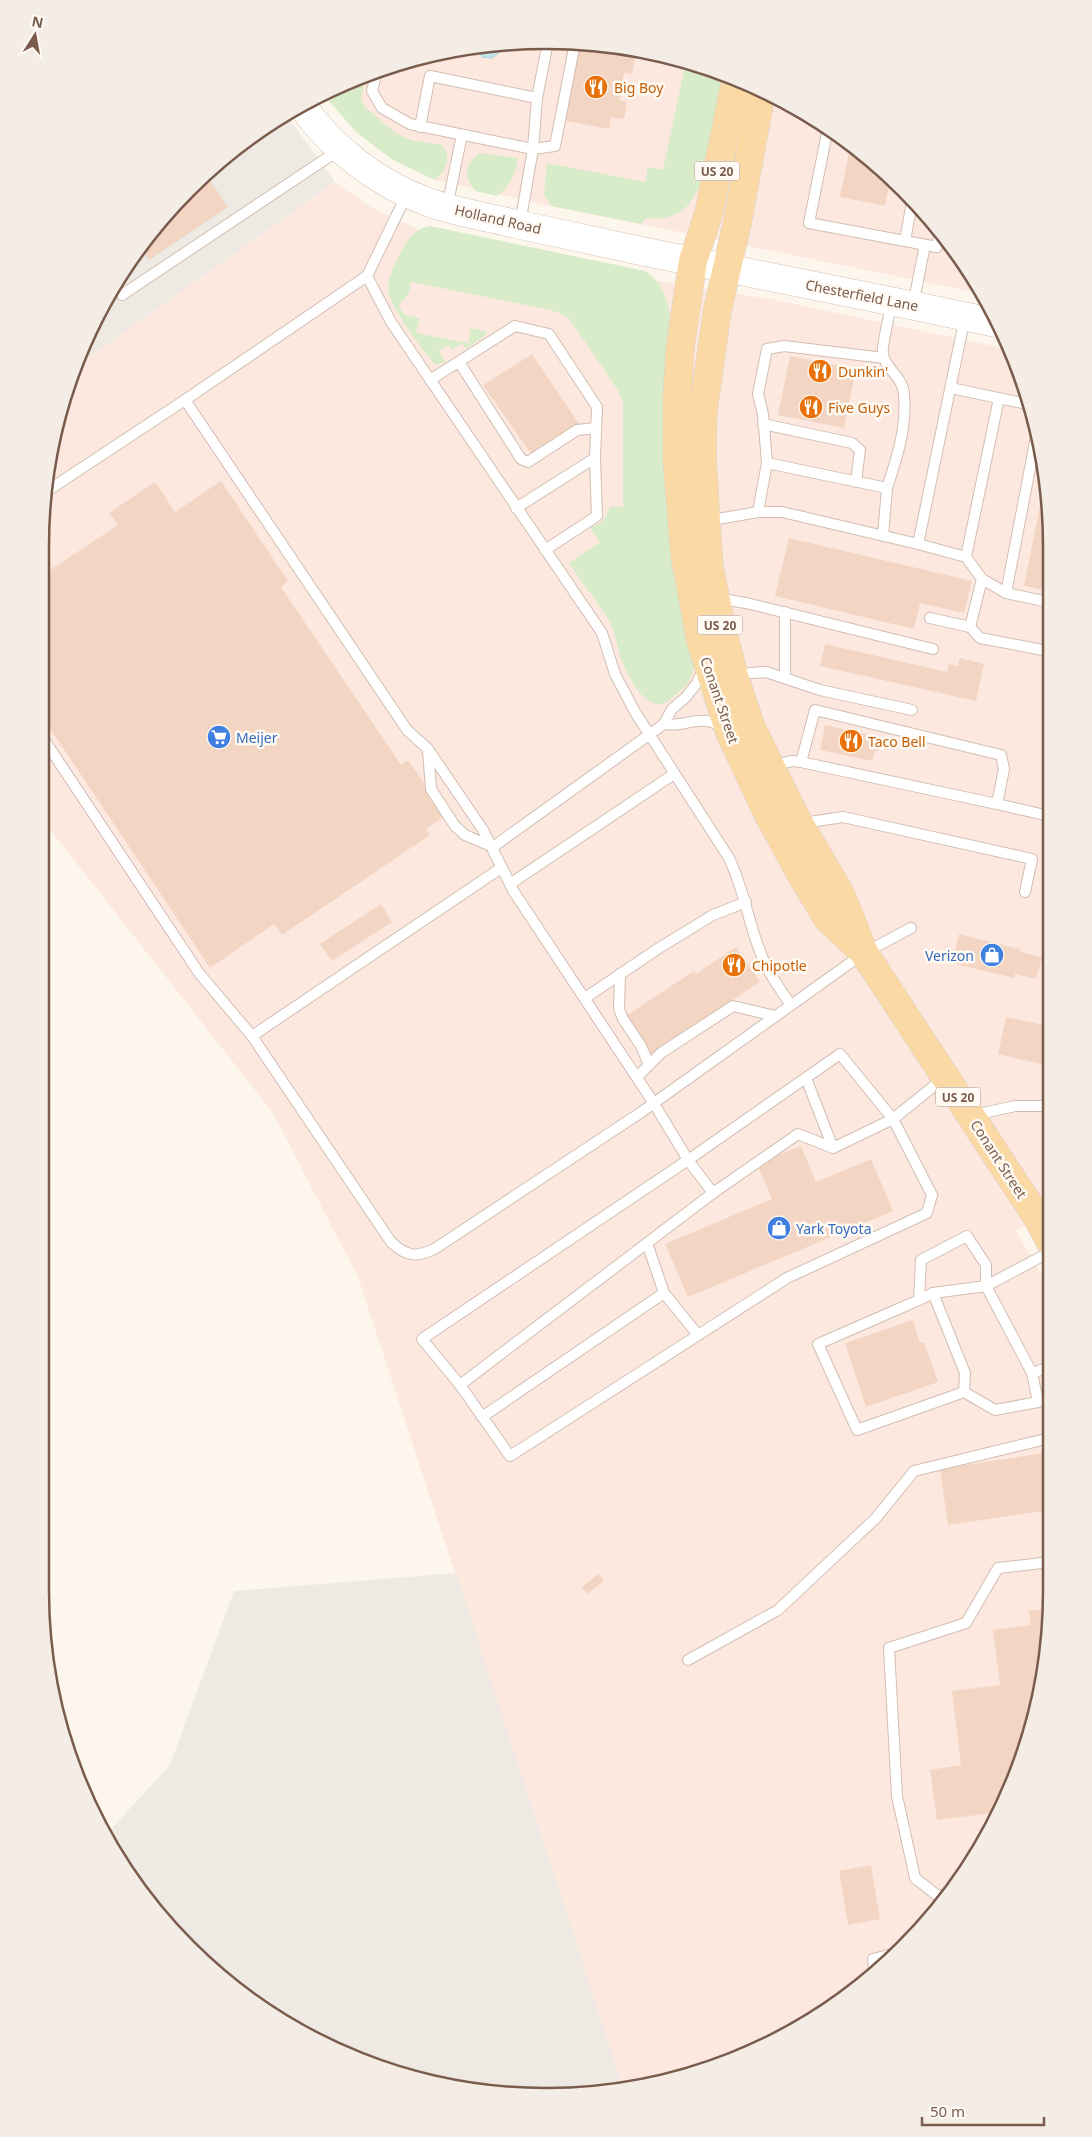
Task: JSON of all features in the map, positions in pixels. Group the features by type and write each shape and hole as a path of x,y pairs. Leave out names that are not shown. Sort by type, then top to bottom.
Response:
{"main road":[{"name":"US 20","path":"693,261 709,212 734,86"},
{"name":"US 20","path":"728,268 763,99"},
{"name":"Conant Street","path":"693,261 678,370 677,459 681,525 688,575 706,661 734,743 785,846 828,919 864,953"},
{"name":"Conant Street","path":"728,268 717,312 703,412 702,455 709,566 734,674 751,727 799,824 841,895 864,953 1043,1228"}],"street":[{"name":"Holland Road","path":"305,111 340,149 373,174 428,202 520,225 728,268"},
{"name":"Chesterfield Lane","path":"728,268 989,321"}],"lane":[{"path":"520,225 533,149 537,98 547,49"},
{"path":"374,80 372,91 382,108 410,124 533,149 555,146 574,50"},
{"path":"420,127 430,76 537,98"},
{"path":"447,207 462,135"},
{"path":"826,136 808,223 937,247 938,241"},
{"path":"122,295 340,149"},
{"path":"52,486 185,400 367,276 408,193"},
{"path":"905,241 911,208"},
{"path":"883,536 887,488 902,442 904,394 901,380 882,354 925,245"},
{"path":"367,276 391,322 602,633 615,674 648,734 729,858 738,876 760,954 768,972 791,1005"},
{"path":"918,544 966,316"},
{"path":"430,380 515,326 548,334 597,407 595,458 597,516 544,550"},
{"path":"758,512 767,463 764,424 758,394 767,349 784,346 884,358"},
{"path":"459,362 521,459 528,462 577,430 596,428"},
{"path":"951,388 1022,403"},
{"path":"966,557 999,398"},
{"path":"185,400 404,726 428,749 493,848 510,884 654,1102 688,1160 713,1193"},
{"path":"764,424 852,443 860,450 856,482"},
{"path":"1006,593 1034,448"},
{"path":"516,508 595,458"},
{"path":"767,463 887,488"},
{"path":"706,521 758,512 782,512 918,544 966,557 982,579 1006,593 1043,601"},
{"path":"970,627 982,579"},
{"path":"715,598 785,612 933,649"},
{"path":"785,612 785,678"},
{"path":"930,618 970,627 980,638 1043,650"},
{"path":"493,848 664,724 672,709 685,698 697,683 706,661"},
{"path":"734,674 766,672 820,690 912,710"},
{"path":"801,762 815,710 1001,755 1004,769 997,804"},
{"path":"664,724 680,724 697,720 708,721 718,725 734,743"},
{"path":"49,747 199,972 252,1036 391,1242 401,1251 415,1255 425,1254 436,1248 654,1102 864,953 910,928"},
{"path":"428,749 431,789 455,826 465,835 493,848"},
{"path":"771,765 793,761 801,762 1043,815"},
{"path":"510,884 674,774"},
{"path":"799,824 843,817 1032,859 1025,892"},
{"path":"252,1036 501,868"},
{"path":"585,998 713,915 746,902"},
{"path":"620,974 619,1009 623,1019 641,1046 649,1065"},
{"path":"636,1077 661,1053 733,1006 775,1016"},
{"path":"840,1054 893,1119 932,1195 927,1213 787,1278 510,1456 460,1385 422,1338 688,1160 840,1054"},
{"path":"460,1385 713,1193 798,1134 833,1148 893,1119 945,1077"},
{"path":"806,1078 833,1148"},
{"path":"970,1116 1015,1106 1043,1106"},
{"path":"918,1300 921,1260 967,1236 986,1265 986,1286 1032,1373 1038,1402 995,1410 964,1392 857,1430 818,1344 918,1300 933,1293 986,1286 1043,1256"},
{"path":"647,1243 664,1293 698,1335"},
{"path":"482,1416 664,1293"},
{"path":"933,1293 965,1373 964,1392"},
{"path":"1032,1373 1043,1369"},
{"path":"688,1660 778,1610 876,1518 914,1471 1043,1440"},
{"path":"938,1896 915,1878 897,1796 889,1648 966,1623 998,1568 1043,1563"},
{"path":"873,1965 873,1959 884,1956"}],"shaded area":[{"path":"513,50 579,50 643,58 675,66 706,75 766,100 795,115 849,152 898,194 920,218 940,243 974,292 551,206 435,180 393,160 356,132 328,99 386,75 449,58"},
{"path":"290,120 335,182 86,359 115,297 152,243 194,194 243,152"},
{"path":"335,182 372,208 427,233 639,278 771,299 1001,348 1017,386 1034,449 1042,513 1043,546 1043,1214 1016,1231 1043,1277 1043,1591 1042,1624 1034,1688 1017,1751 992,1811 977,1840 959,1867 920,1919 874,1965 822,2004 795,2022 766,2037 706,2062 643,2079 622,2082 358,1277 273,1113 49,828 50,513 58,449 75,386 86,359"},
{"path":"456,1573 622,2082 546,2088 481,2084 417,2071 386,2062 356,2050 297,2022 243,1985 194,1943 152,1894 110,1830 170,1765 234,1591"}],"green space":[{"path":"684,69 722,81 700,186 692,200 683,210 672,216 646,218 641,224 551,206 544,194 547,163 645,182 648,167 663,170"},
{"path":"362,85 364,85 361,99 365,107 397,134 412,140 442,145 447,155 447,164 435,180 393,160 356,132 328,99"},
{"path":"480,153 518,158 512,180 497,196 475,191 471,186 467,175 468,166 470,161"},
{"path":"430,226 645,271 658,283 666,297 672,330 694,668 691,678 686,685 664,703 656,704 649,701 636,688 626,671 610,623 569,563 600,542 590,528 603,520 610,507 623,507 623,402 617,389 568,317 551,310 411,282 409,293 399,305 405,314 420,319 416,333 468,343 471,328 486,331 487,334 466,349 462,343 452,350 448,345 438,351 446,362 436,365 408,329 394,306 388,290 393,269 407,241 416,231"}],"water":[{"path":"500,51 492,58 482,57 480,53"}],"building":[{"name":"Big Boy","path":"579,50 635,58 632,74 624,73 619,100 627,102 624,119 611,117 609,129 566,121"},
{"path":"849,152 874,172 873,176 881,178 889,186 885,206 840,197"},
{"path":"210,180 228,207 149,260 144,254 152,243 172,218"},
{"path":"532,354 579,424 532,455 483,385"},
{"path":"790,356 856,369 844,428 778,415"},
{"name":"Meijer","path":"221,481 288,581 281,587 401,765 408,760 446,815 426,829 430,835 282,935 274,924 210,968 49,727 49,571 118,525 109,513 155,482 175,512"},
{"path":"1041,501 1043,590 1024,586"},
{"path":"789,538 972,581 964,613 920,603 914,629 775,596"},
{"path":"825,644 947,672 949,664 958,666 960,658 984,664 976,701 820,666"},
{"name":"Taco Bell","path":"825,725 882,738 879,751 875,751 872,761 820,750"},
{"path":"381,904 392,922 332,961 320,944"},
{"name":"Verizon","path":"959,934 1020,949 1020,952 1042,957 1036,979 1015,974 1014,978 952,963"},
{"path":"736,947 760,982 651,1054 626,1016 694,971 696,974"},
{"path":"1006,1017 1043,1025 1043,1065 998,1054"},
{"name":"Yark Toyota","path":"801,1146 816,1182 871,1159 893,1211 688,1297 665,1244 772,1199 757,1164"},
{"path":"913,1320 920,1343 924,1342 938,1382 866,1407 845,1343"},
{"path":"1043,1453 1043,1511 948,1525 940,1469"},
{"path":"598,1574 604,1581 587,1594 582,1587"},
{"path":"1042,1609 1039,1656 1034,1688 1017,1751 992,1811 991,1813 937,1820 930,1770 961,1765 952,1691 1000,1685 993,1630 1031,1625 1029,1611"},
{"path":"871,1865 880,1919 848,1925 839,1871"}],"place":[{"name":"Big Boy","path":"596,87"},
{"name":"Dunkin'","path":"820,371"},
{"name":"Five Guys","path":"811,407"},
{"name":"Meijer","path":"219,737"},
{"name":"Taco Bell","path":"851,741"},
{"name":"Verizon","path":"992,955"},
{"name":"Chipotle","path":"734,965"},
{"name":"Yark Toyota","path":"779,1228"}]}
